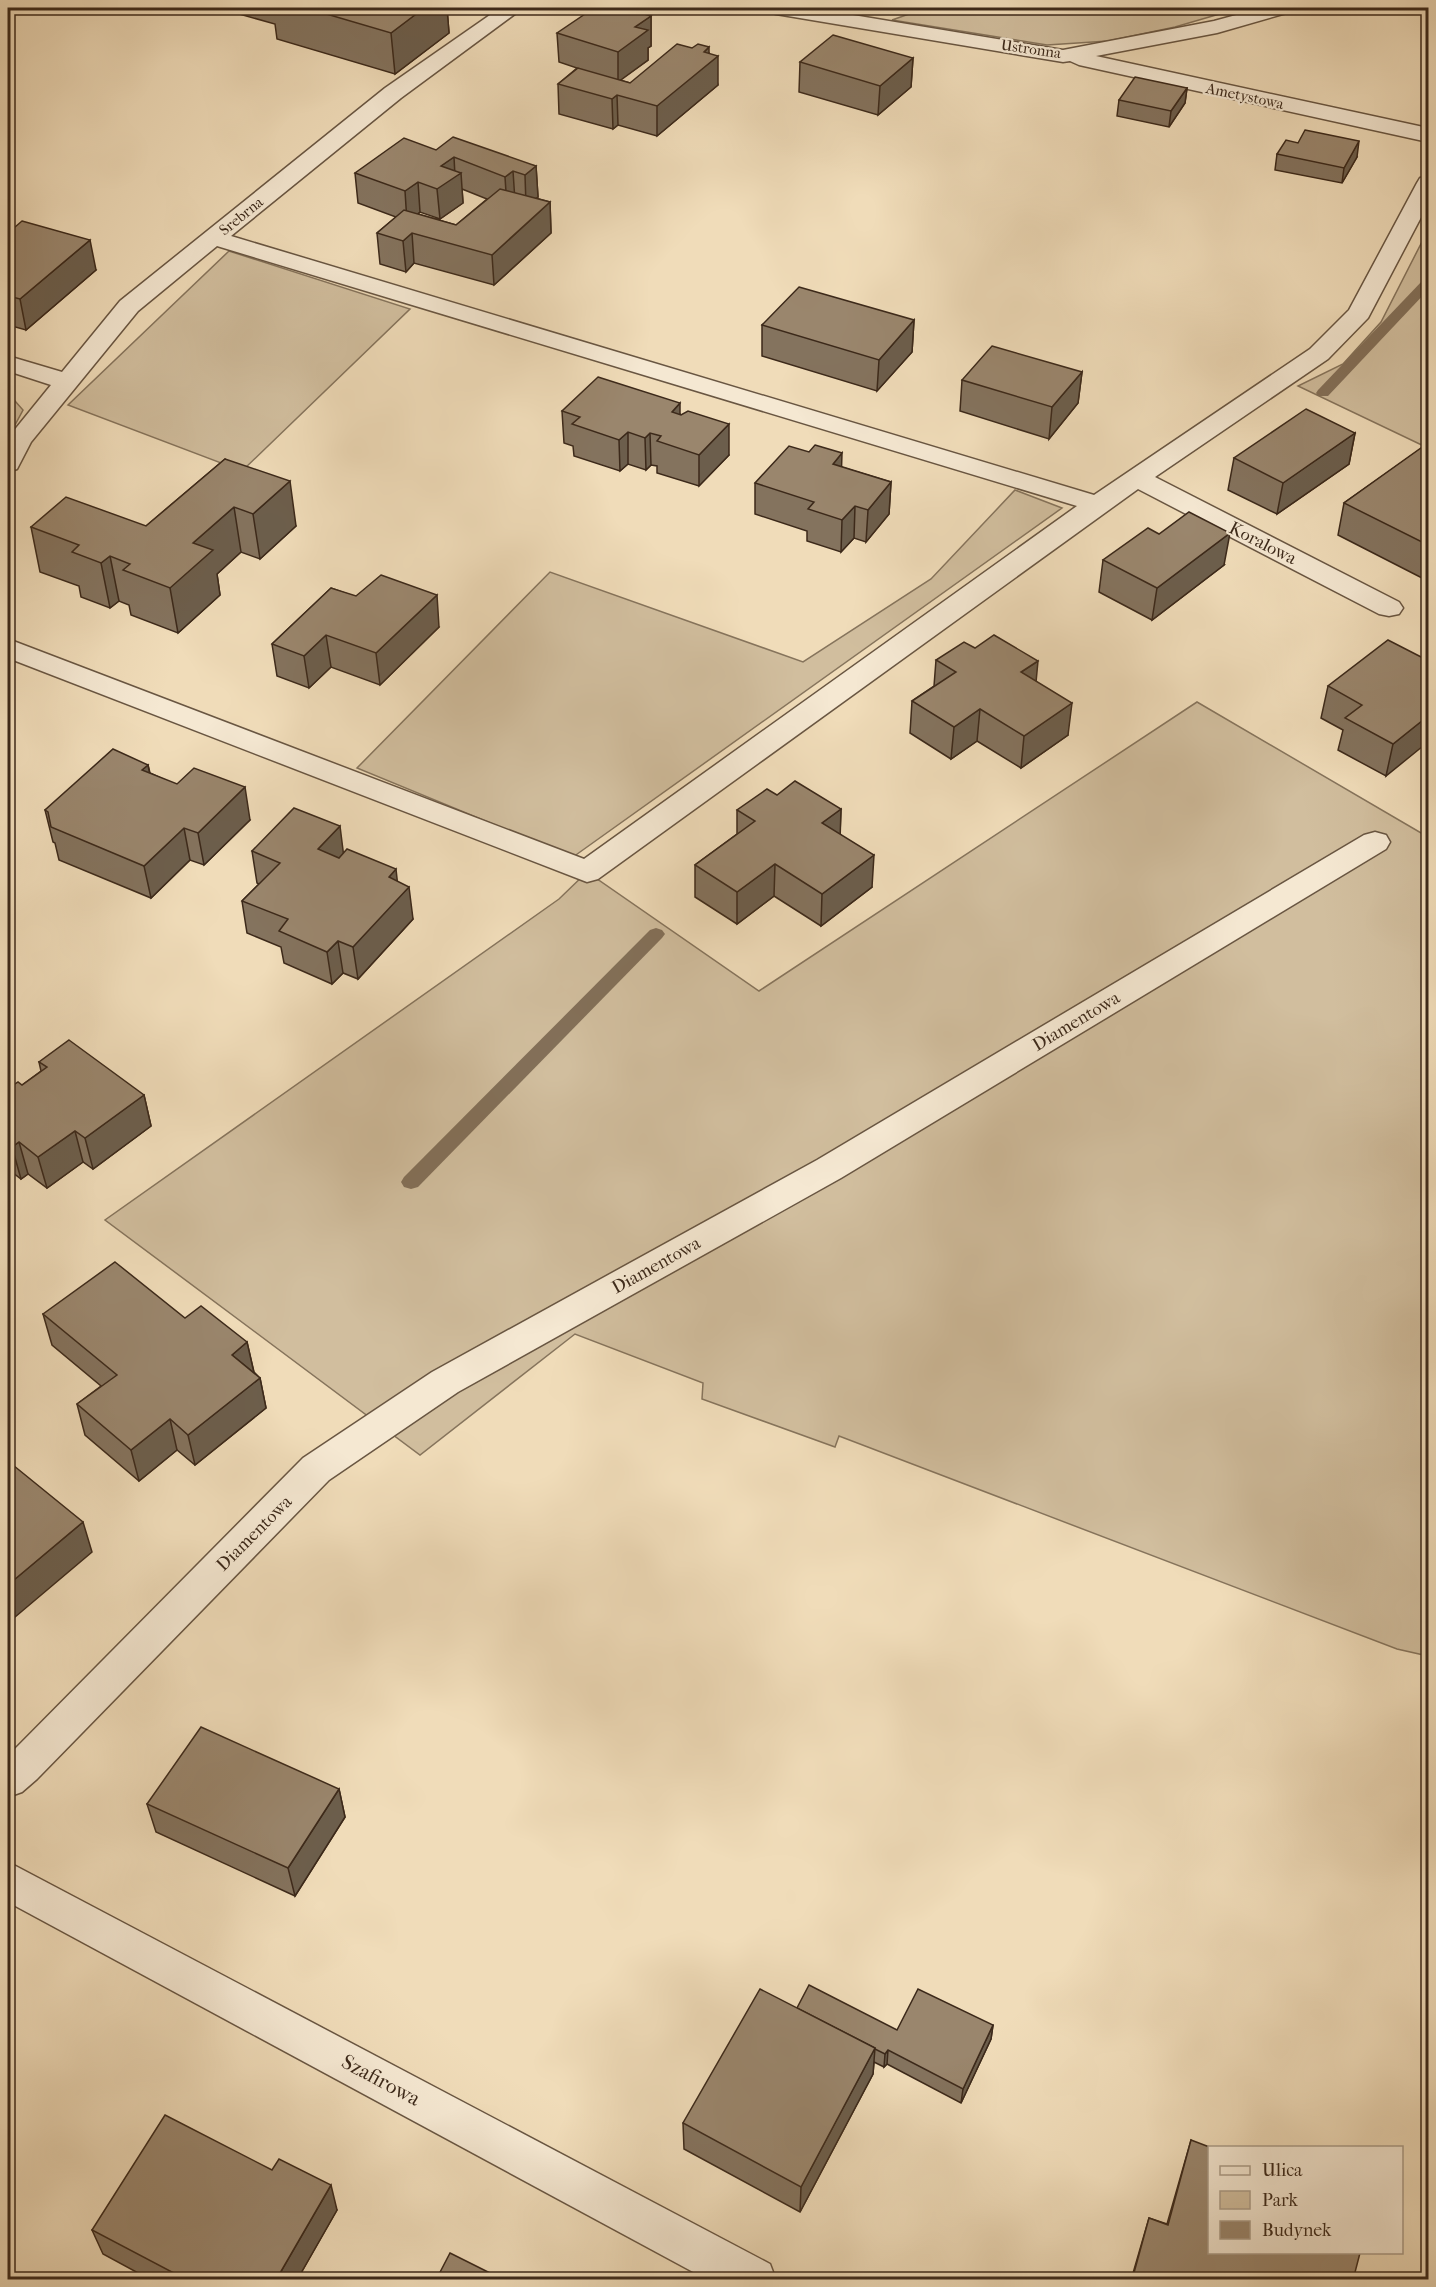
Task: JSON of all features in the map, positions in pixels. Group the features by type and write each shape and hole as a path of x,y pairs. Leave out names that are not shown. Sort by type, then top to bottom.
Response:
{"street":[{"name":"Srebrna","path":"8,465 19,440 129,306 393,93 513,8"},
{"name":"Ustronna","path":"776,8 1063,56 1217,27 1283,8"},
{"name":"Ametystowa","path":"1063,56 1428,135"},
{"path":"8,648 587,872 1097,504 1319,354 1359,313 1428,183"},
{"path":"214,238 1097,504"},
{"path":"8,363 67,382"},
{"name":"Koralowa","path":"1137,478 1389,608"},
{"name":"Diamentowa","path":"8,1779 23,1767 316,1470 445,1382 830,1169 1375,842"},
{"name":"Szafirowa","path":"8,1881 754,2280"}],"green space":[{"path":"926,8 1240,8 1175,27 1108,41 1047,45 892,20"},
{"path":"1428,230 1428,448 1298,386 1343,364 1381,322"},
{"path":"229,251 410,309 242,471 68,405"},
{"path":"8,393 23,410 8,438"},
{"path":"1015,490 1062,508 573,857 357,768 550,572 803,662 931,579"},
{"path":"1197,702 1428,837 1428,1656 1397,1649 839,1436 835,1447 702,1399 703,1383 575,1334 420,1455 105,1220 559,899 587,872 759,991"}],"building":[{"path":"306,8 424,8 391,33"},
{"path":"594,8 623,8 651,16 635,27 648,30 618,52 557,33"},
{"path":"833,35 913,58 880,86 800,62"},
{"path":"677,44 692,48 698,44 709,47 704,52 718,56 657,106 617,95 612,99 558,84 578,68 630,83"},
{"path":"1135,77 1187,88 1171,111 1119,100"},
{"path":"1305,130 1359,141 1344,168 1277,154 1286,140 1298,143"},
{"path":"453,137 536,166 525,175 513,171 505,177 454,157 441,166 461,173 437,189 418,182 405,191 355,173 404,138 436,150"},
{"path":"500,189 550,202 492,255 412,233 403,241 377,233 404,210 456,225"},
{"path":"22,221 90,240 20,299 8,296 8,233"},
{"path":"799,287 914,320 879,360 762,325"},
{"path":"992,346 1082,372 1052,407 962,380"},
{"path":"598,377 680,403 672,412 681,415 688,411 729,424 699,455 657,441 661,436 650,433 645,438 628,432 619,440 572,424 580,417 562,411"},
{"path":"1306,409 1355,433 1283,483 1234,458"},
{"path":"1428,443 1428,545 1344,503"},
{"path":"815,445 842,453 833,464 891,482 868,510 855,506 842,520 808,509 814,502 755,483 789,446 809,452"},
{"path":"225,459 290,481 253,514 234,507 193,543 213,550 170,588 123,570 130,564 110,556 101,563 72,552 79,545 31,527 66,497 146,526"},
{"path":"1189,512 1230,533 1157,588 1103,560 1148,528 1159,534"},
{"path":"381,575 437,595 376,653 326,635 304,656 272,644 331,588 356,596"},
{"path":"994,635 1038,661 1021,672 1072,703 1024,736 980,709 954,727 912,701 956,672 936,660 964,642 975,648"},
{"path":"1388,640 1425,659 1428,656 1428,716 1393,744 1345,718 1362,705 1328,686"},
{"path":"113,749 148,765 142,770 177,784 194,768 245,787 198,833 184,828 144,866 51,827 48,812 45,810"},
{"path":"795,781 841,809 822,823 874,855 822,894 775,864 737,892 695,865 755,821 737,810 767,789 777,795"},
{"path":"294,808 340,826 318,849 339,858 347,849 396,869 389,877 409,887 353,947 338,941 327,952 279,931 288,919 242,901 280,863 252,851"},
{"path":"69,1040 144,1095 85,1138 75,1131 38,1157 19,1142 12,1147 8,1144 8,1089 18,1082 22,1085 47,1067 39,1062"},
{"path":"115,1262 185,1318 201,1306 247,1342 232,1355 260,1378 188,1435 170,1419 131,1450 77,1404 117,1375 43,1314"},
{"path":"8,1461 83,1522 8,1585"},
{"path":"201,1727 339,1789 288,1868 147,1804"},
{"path":"809,1985 897,2030 918,1989 993,2025 963,2089 888,2050 885,2054 797,2008"},
{"path":"760,1989 875,2048 801,2187 683,2123"},
{"path":"165,2115 272,2170 279,2159 331,2185 276,2280 187,2280 92,2230"},
{"path":"1191,2140 1208,2146 1208,2254 1360,2254 1353,2280 1132,2280 1149,2218 1168,2225"},
{"path":"450,2253 504,2280 436,2280"}],"waterway":[{"path":"1323,393 1428,283"},
{"path":"411,1182 656,934"}]}
